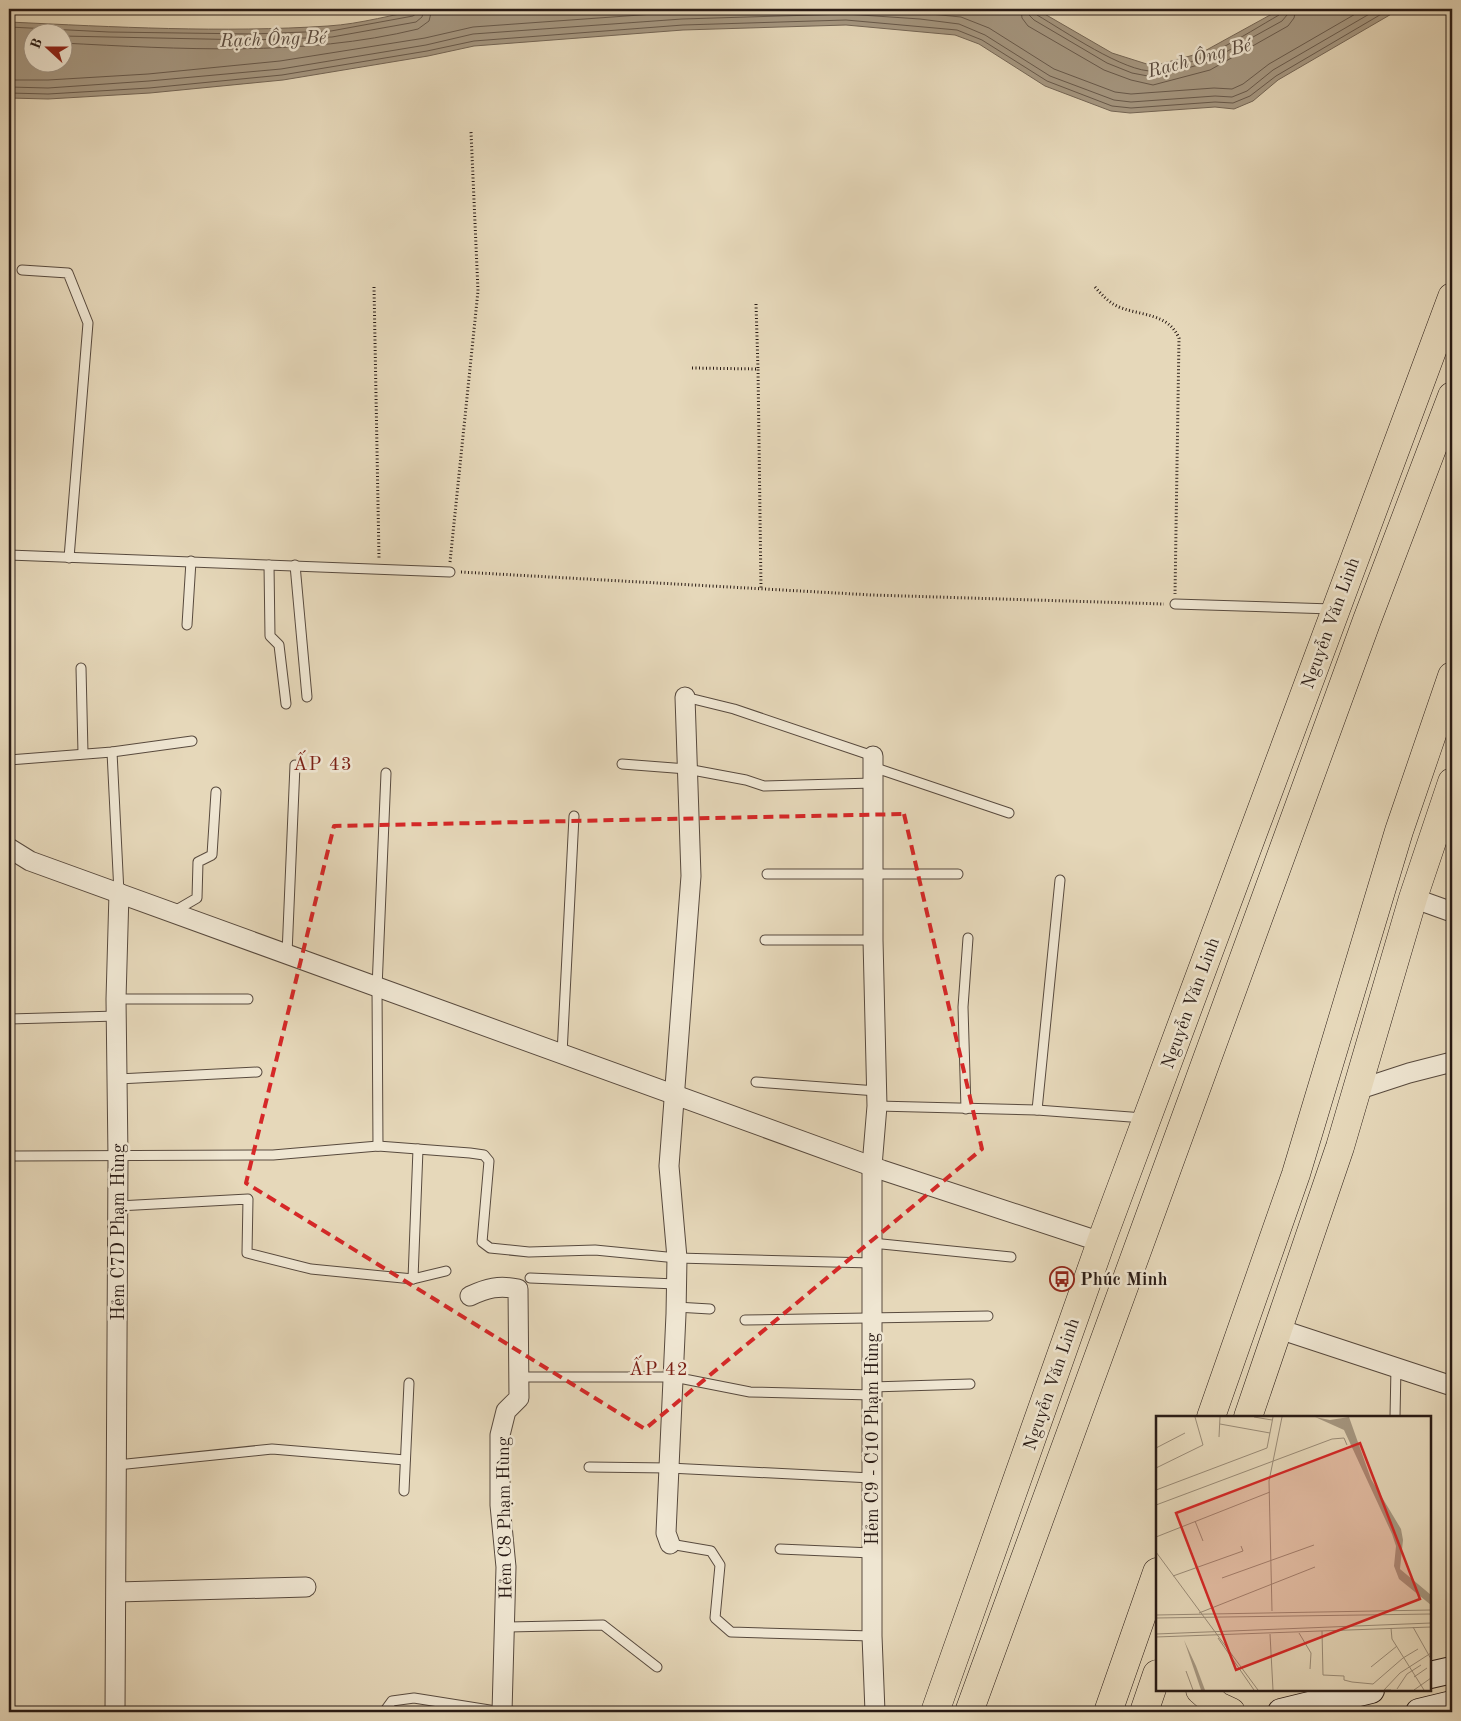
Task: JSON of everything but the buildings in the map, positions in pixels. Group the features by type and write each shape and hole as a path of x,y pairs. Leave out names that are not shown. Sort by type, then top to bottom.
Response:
{"main road":[{"name":"Nguyễn Văn Linh","path":"935,1712 1101,1242 1334,609 1452,297"},
{"name":"Nguyễn Văn Linh","path":"969,1712 1366,620 1452,396"},
{"path":"1212,1416 1296,1174 1398,831 1452,676"},
{"path":"1248,1416 1340,1147 1413,898 1452,782"},
{"path":"1108,1712 1156,1575"},
{"path":"1431,1675 1452,1670"},
{"path":"1144,1712 1156,1677"},
{"path":"1201,1691 1218,1706 1230,1712"},
{"path":"1281,1712 1366,1691"},
{"path":"1419,1712 1452,1704"}],"street":[{"path":"670,1544 666,1533 674,1377 677,1258 668,1166 691,876 685,697"},
{"name":"Hẻm C9 - C10 Phạm Hùng","path":"873,769 873,940 877,1099 872,1166 872,1636 875,1712"},
{"path":"9,848 30,861 377,988 872,1166 1101,1242"},
{"name":"Hẻm C7D Phạm Hùng","path":"115,1712 118,1206 116,1007 119,892"},
{"path":"1413,898 1452,912"},
{"path":"1357,1090 1409,1073 1452,1062"},
{"name":"Hẻm C8 Phạm Hùng","path":"470,1296 486,1288 518,1289 520,1377 518,1398 506,1411 500,1435 500,1505 506,1567 502,1712"},
{"path":"1279,1329 1452,1386"},
{"path":"117,1592 306,1587"}],"lane":[{"path":"22,270 68,273 88,323 69,558"},
{"path":"9,555 450,572"},
{"path":"187,625 191,561"},
{"path":"269,565 270,636 279,645 286,704"},
{"path":"295,565 307,697"},
{"path":"1175,604 1334,609"},
{"path":"81,668 83,753"},
{"path":"685,697 734,708 873,769 1009,813"},
{"path":"9,760 112,752 192,741"},
{"name":"Hẻm C7D Phạm Hùng","path":"112,752 119,892"},
{"path":"622,764 687,769 746,780 764,786 873,769"},
{"path":"287,954 295,765"},
{"path":"378,1146 377,988 386,773"},
{"path":"173,912 197,898 198,862 212,855 216,792"},
{"path":"562,1054 574,816"},
{"path":"767,874 958,874"},
{"path":"1037,1110 1060,880"},
{"path":"966,1109 963,1007 968,938"},
{"path":"765,940 873,940"},
{"path":"9,1019 116,1007 248,1000"},
{"path":"118,1079 257,1072"},
{"path":"756,1082 966,1109 1037,1110 1148,1118"},
{"path":"15,1156 273,1155 378,1146 470,1153 487,1157 489,1161 482,1242 490,1248 529,1252 595,1250 677,1258 872,1263"},
{"path":"413,1279 418,1149"},
{"path":"118,1206 248,1199 247,1253 311,1268 413,1279 446,1270"},
{"path":"872,1243 1011,1257"},
{"path":"530,1278 676,1284"},
{"path":"676,1307 710,1309"},
{"path":"746,1320 988,1316"},
{"path":"1395,1416 1396,1367"},
{"path":"520,1377 674,1377 750,1392 872,1391 970,1384"},
{"path":"404,1491 409,1383"},
{"path":"117,1465 272,1449 405,1460"},
{"path":"589,1467 669,1468 872,1478"},
{"path":"670,1544 711,1551 720,1565 715,1618 731,1632 872,1636"},
{"path":"780,1549 872,1553"},
{"path":"505,1627 603,1625 657,1667"},
{"path":"384,1712 392,1701 414,1698 502,1712"}],"path":[{"path":"471,132 478,291 450,544 450,572 872,595 1175,604 1179,338 1175,328 1165,321 1119,307 1106,300 1095,287"},
{"path":"374,287 379,569"},
{"path":"756,304 761,588"},
{"path":"692,368 758,369"}],"highlighted area":[{"path":"904,814 982,1149 645,1429 246,1183 334,826"}],"water":[{"name":"Rạch Ông Bé","path":"426,9 1036,9 1112,53 1153,66 1201,53 1281,9 1400,9 1278,80 1253,101 1234,109 1215,107 1130,113 1111,111 1045,86 979,44 955,35 846,25 683,30 474,46 428,56 283,80 150,93 48,99 9,98 9,22 22,23 22,72 72,72 72,25 248,29 340,25"}],"place":[{"name":"Phúc Minh","path":"1062,1279"}],"district":[{"name":"ẤP 43","path":"323,763"},
{"name":"ẤP 42","path":"659,1368"}]}
